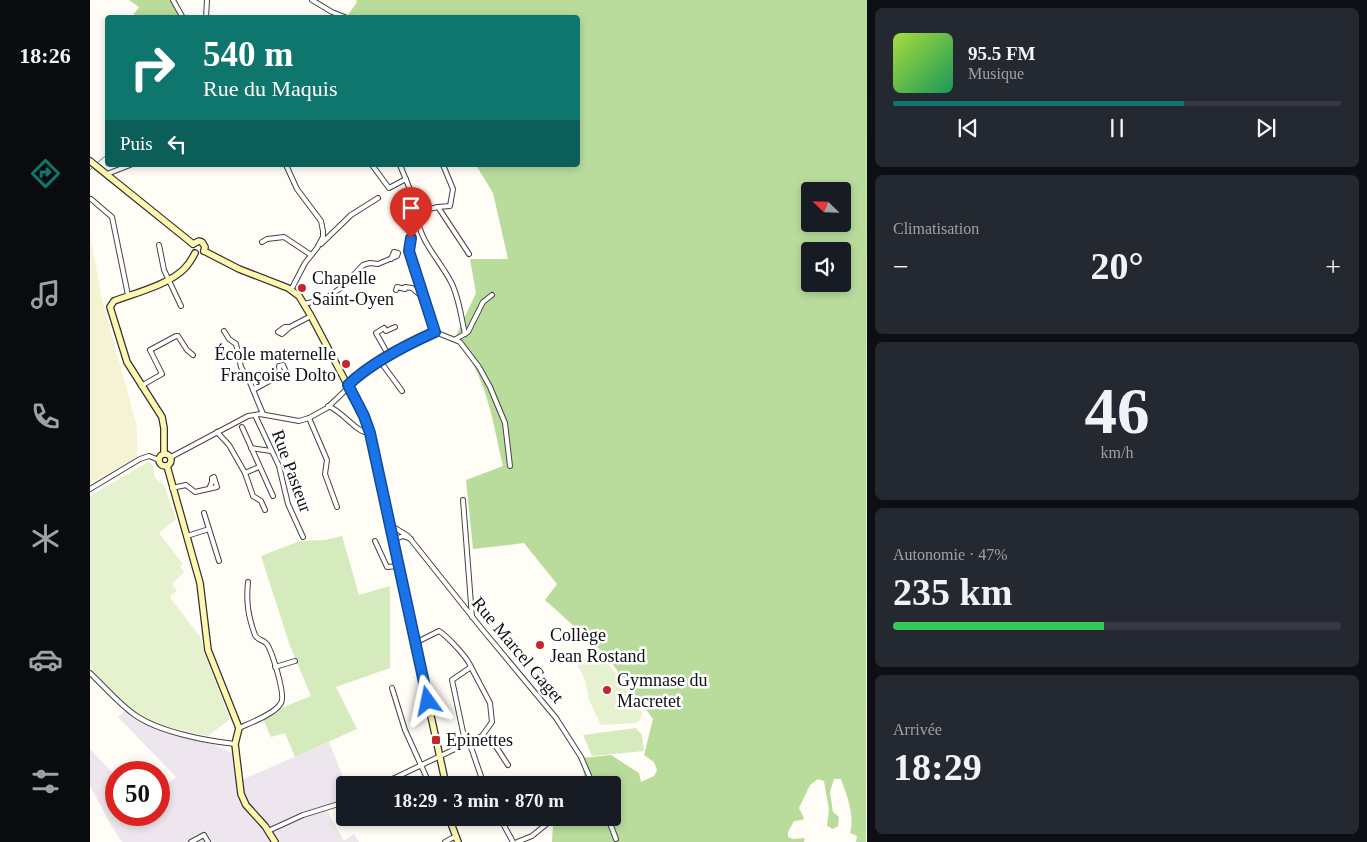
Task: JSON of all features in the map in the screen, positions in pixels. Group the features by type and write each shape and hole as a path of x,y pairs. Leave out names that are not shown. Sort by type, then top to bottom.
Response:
{"main road":[{"path":"90,161 194,244"},
{"path":"194,244 199,241 202,242 205,248 204,251"},
{"path":"194,244 193,250 195,253"},
{"path":"195,253 199,254 204,251"},
{"path":"204,251 231,265 291,290 299,296 364,416 370,433 444,776"},
{"path":"167,466 161,465 159,460 164,454 164,421 127,362 110,310 110,304 114,300 169,279 184,269 195,253"},
{"path":"164,454 166,453 171,457 171,462 167,466"},
{"path":"167,466 203,598 208,650 238,728 235,744 242,797 246,805 275,842"},
{"path":"452,826 458,840"}],"street":[{"path":"173,0 181,15"},
{"path":"206,15 207,0"},
{"path":"312,0 340,15"},
{"path":"107,174 125,167"},
{"path":"287,167 297,189 321,221 323,237 318,248"},
{"path":"373,167 389,188 406,179"},
{"path":"401,167 406,179 419,230 454,288 465,334"},
{"path":"416,214 438,207 450,206 454,189 444,167"},
{"path":"291,290 300,270 311,255 352,215 378,198"},
{"path":"91,199 112,217 128,295"},
{"path":"438,207 469,254"},
{"path":"416,214 409,251 435,332"},
{"path":"262,242 284,236 311,255"},
{"path":"159,245 164,270 181,306"},
{"path":"304,304 325,299 342,287 362,265 378,264 391,259"},
{"path":"396,290 396,287 405,289 405,287 412,288 419,294 422,293"},
{"path":"456,339 465,334 483,302 492,294"},
{"path":"290,327 311,316"},
{"path":"389,356 376,333 384,328 386,331 395,327"},
{"path":"224,331 229,339 236,344 241,367 253,390 262,414"},
{"path":"171,457 216,432 255,414 299,421 309,418 328,406 348,386 380,361 408,344 435,332 456,339 469,352 490,387 505,423 510,466"},
{"path":"142,386 162,374 150,350 178,336 187,350 193,355"},
{"path":"380,361 402,391"},
{"path":"253,390 280,375"},
{"path":"328,406 345,416 362,432 370,433"},
{"name":"Rue Pasteur","path":"255,414 279,466 288,504 303,537"},
{"path":"309,418 327,460 325,474 337,507"},
{"path":"242,427 273,496"},
{"path":"216,432 229,444 246,473 253,496 261,501 265,510"},
{"path":"251,448 272,451"},
{"path":"90,489 140,459 149,456 159,460"},
{"path":"246,473 259,467"},
{"path":"172,488 186,485 195,492 209,489"},
{"path":"464,500 472,618"},
{"path":"204,514 219,561"},
{"name":"Rue Marcel Gaget","path":"390,528 403,531 411,539 472,618 556,718 581,757 589,776"},
{"path":"187,536 209,529"},
{"path":"393,540 403,536 411,539"},
{"path":"376,541 387,567 399,566"},
{"path":"238,728 261,718 281,704 283,693 267,644 256,637 246,605 248,582"},
{"path":"398,776 482,736 492,722 490,703 466,658 439,631 415,644"},
{"path":"275,666 295,662"},
{"path":"471,667 452,680 463,732 481,776"},
{"path":"90,673 128,710 141,719 188,735 235,744"},
{"path":"392,688 406,730 426,776"},
{"path":"482,736 495,745 508,766"},
{"path":"268,831 303,815 336,805"},
{"path":"504,826 513,842"},
{"path":"517,842 532,836 544,826"},
{"path":"611,826 616,839"},
{"path":"191,842 204,835 208,842"},
{"path":"445,842 452,838 458,840"}],"shaded area":[{"path":"90,234 102,299 137,427 137,457 90,484"},
{"path":"125,710 139,722 173,734 214,745 232,753 237,782 329,742 342,776 336,776 336,803 325,807 344,841 354,834 359,842 122,842 112,826 170,826 170,781 176,777 170,771 170,761 161,761 118,717"},
{"path":"90,749 105,765 105,814 90,786"}],"green space":[{"path":"129,0 172,0 182,15 133,15 139,7"},
{"path":"356,0 867,0 866,842 856,842 857,836 850,833 851,812 841,779 834,779 830,792 833,812 839,817 838,826 833,829 827,826 829,810 824,781 818,779 810,785 799,808 804,818 803,820 794,821 788,832 788,837 793,839 805,838 804,842 552,842 553,826 621,826 621,776 584,776 582,758 611,755 639,773 641,782 654,776 657,770 654,762 644,755 653,719 605,654 545,600 557,584 524,543 473,549 466,480 503,466 492,416 481,382 465,352 454,340 476,293 470,259 508,259 493,193 477,167 580,167 580,15 348,15 357,2"},
{"path":"148,462 153,466 155,478 164,485 176,519 159,533 183,564 180,566 184,572 172,584 177,591 171,595 171,599 201,638 204,652 230,719 208,736 164,726 141,716 121,700 92,671 90,664 90,496"},
{"path":"342,536 359,595 390,586 390,668 336,687 357,729 295,757 285,733 271,737 263,719 286,706 311,696 290,646 261,556 300,541 325,540"},
{"name":"Gymnase du Macretet","path":"591,644 636,699 634,701 642,713 640,720 636,723 601,725 589,700 585,680 578,665 589,656 585,650"},
{"path":"636,728 642,735 644,751 592,756 583,735"}],"waterway":[{"path":"98,162 105,156"}],"place":[{"name":"Chapelle Saint-Oyen","path":"302,288"},
{"name":"École maternelle Françoise Dolto","path":"346,364"},
{"name":"Collège Jean Rostand","path":"540,645"},
{"name":"Gymnase du Macretet","path":"607,690"},
{"name":"Epinettes","path":"436,740"}],"route":[{"path":"411,238 409,251 435,332 408,344 380,361 348,385 368,425 428,701"}]}
